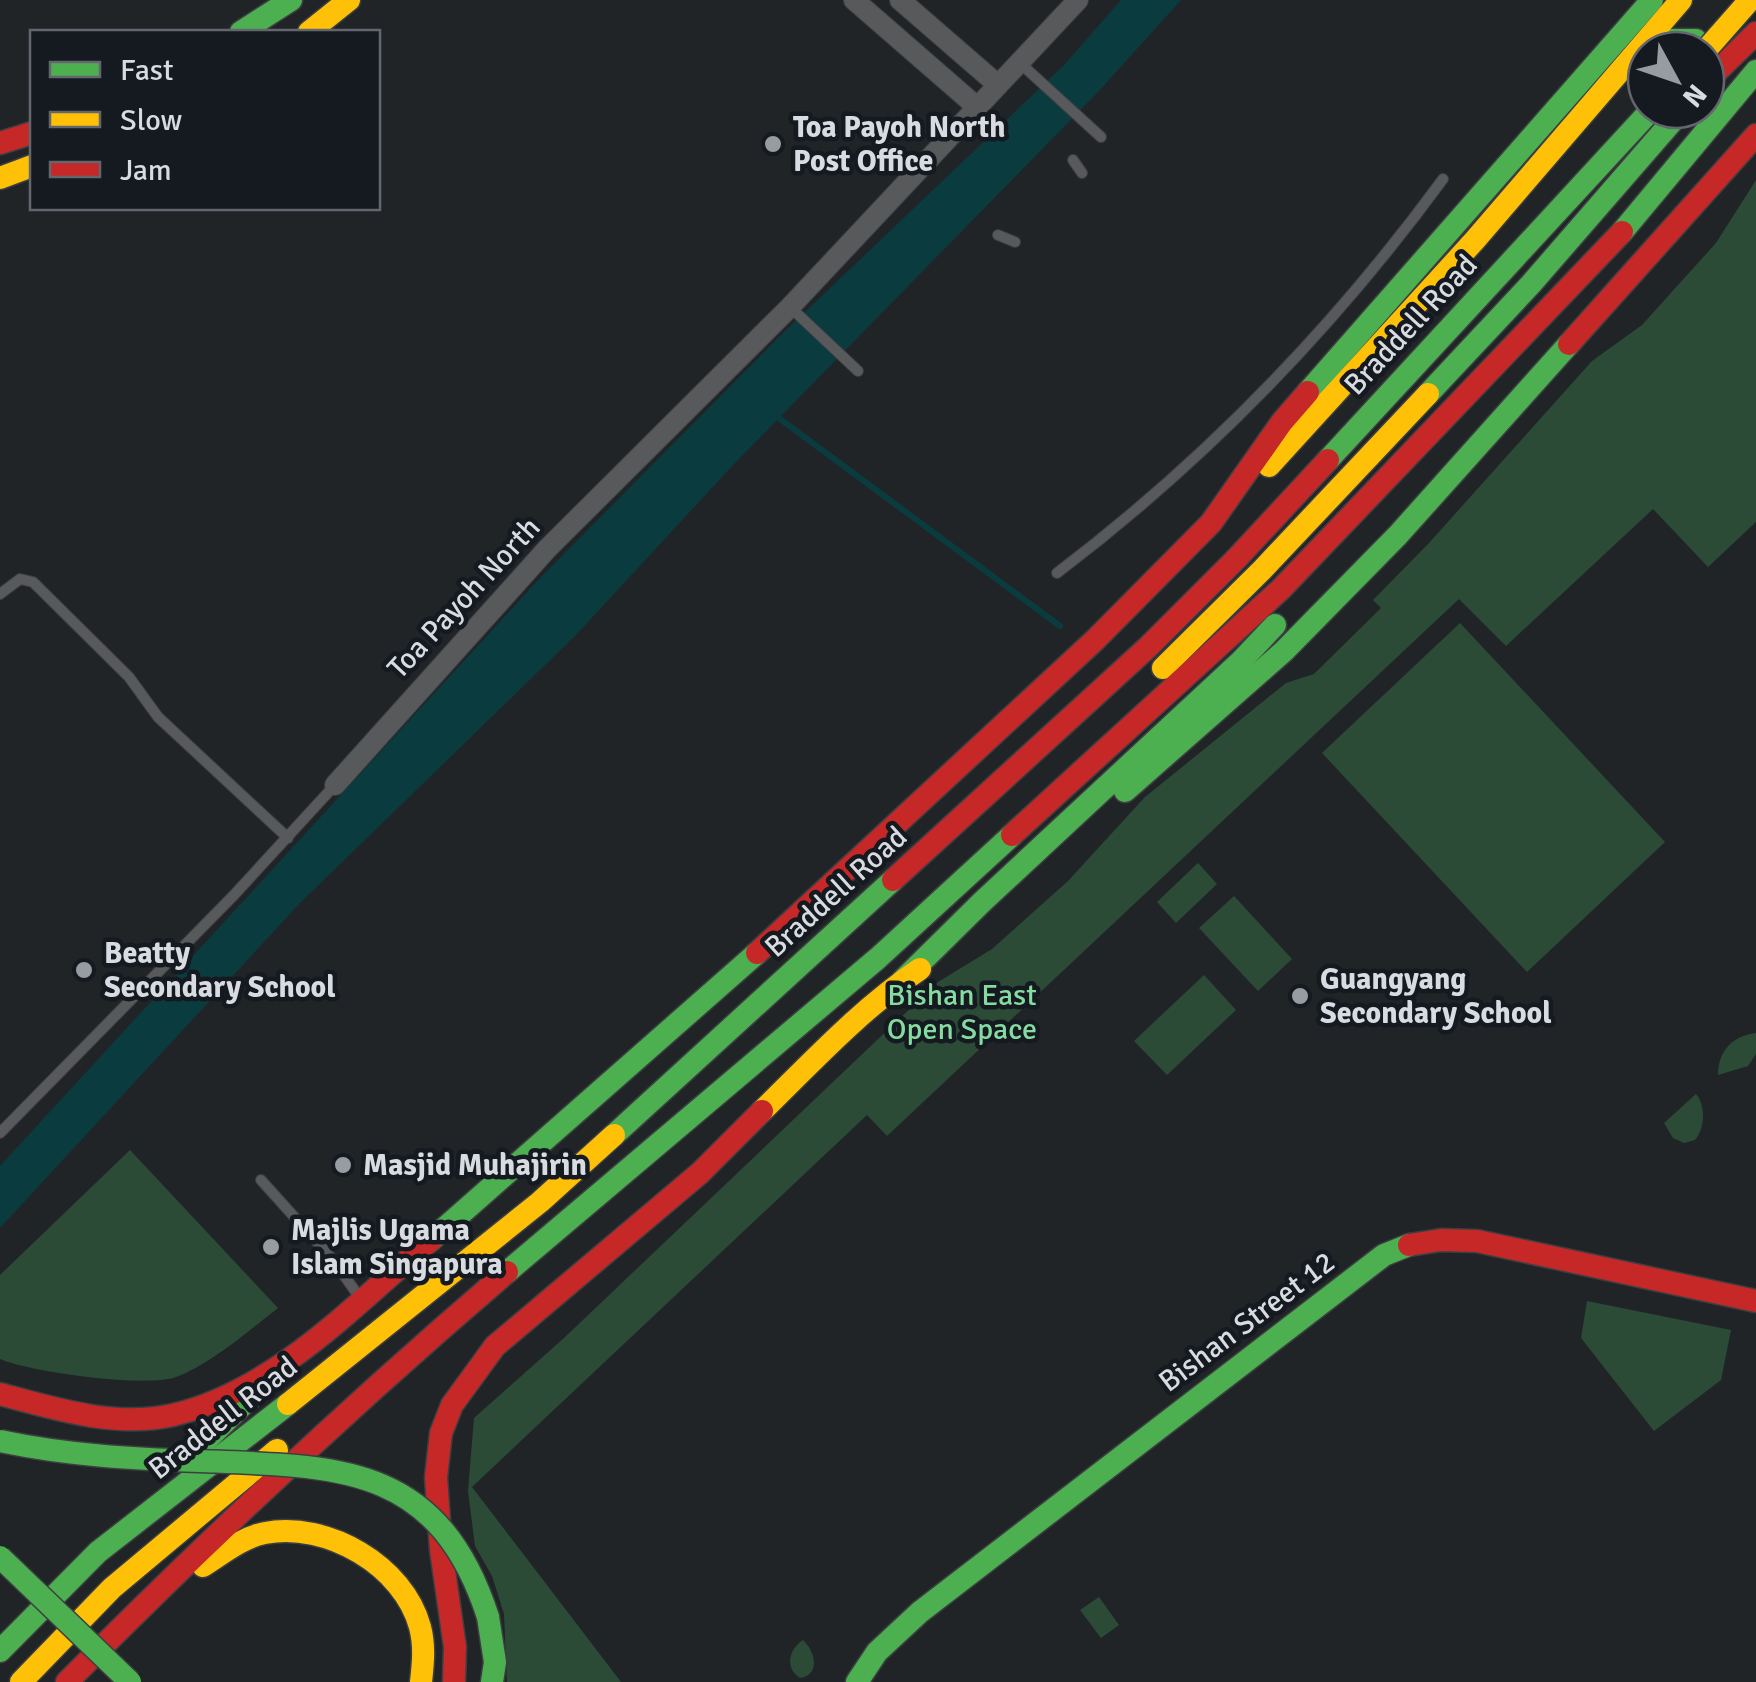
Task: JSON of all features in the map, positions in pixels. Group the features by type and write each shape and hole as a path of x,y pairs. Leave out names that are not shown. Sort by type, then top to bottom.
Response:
{"main road":[{"path":"244,30 291,0"},
{"path":"311,30 348,0"},
{"name":"Braddell Road","path":"289,1360 546,1144 724,985 1094,640 1211,523 1282,422 1652,0"},
{"path":"1658,30 1681,0"},
{"path":"1726,35 1750,0"},
{"path":"1726,50 1756,33"},
{"path":"1211,523 1300,434 1626,70"},
{"path":"454,1682 457,1656 436,1500 438,1450 446,1417 469,1377 495,1346 700,1173 811,1062 1241,661 1289,596 1477,406 1756,71"},
{"name":"Braddell Road","path":"0,1651 98,1552 185,1488 540,1202 1148,648 1238,557 1632,130"},
{"path":"840,987 862,948 1168,664 1262,570 1530,284 1665,130"},
{"path":"0,143 30,134"},
{"path":"902,981 957,939 1284,651 1398,535 1756,135"},
{"path":"1733,164 1756,144"},
{"path":"0,178 30,167"},
{"name":"Braddell Road","path":"67,1682 156,1592 450,1320 893,945 1289,596"},
{"name":"Bishan Street 12","path":"857,1682 877,1652 920,1612 1402,1245 1451,1238 1478,1241 1756,1301"},
{"name":"Braddell Road","path":"21,1682 112,1588 297,1433 450,1320"},
{"path":"98,1552 131,1509 213,1436 289,1360"},
{"path":"0,1394 66,1412 117,1418 172,1415 226,1396 289,1360"},
{"path":"0,1441 88,1456 307,1466 378,1482 410,1500 443,1529 465,1556 488,1617 495,1662 492,1682"},
{"path":"156,1592 264,1533 321,1536 348,1545 371,1556 389,1572 420,1621 424,1645 421,1682"},
{"path":"0,1557 130,1682"}],"street":[{"path":"854,0 978,107"},
{"path":"900,0 998,84"},
{"name":"Toa Payoh North","path":"334,785 548,549 794,311 998,84 1025,67 1078,0"}],"lane":[{"path":"1025,67 1101,137"},
{"path":"1073,160 1082,173"},
{"path":"1058,573 1209,448 1305,350 1394,246 1443,179"},
{"path":"998,235 1015,242"},
{"path":"794,311 858,371"},
{"path":"0,594 20,579 32,582 129,676 158,717 288,838"},
{"name":"Toa Payoh North","path":"0,1133 288,838 334,785"},
{"path":"261,1180 334,1261 361,1298"}],"green space":[{"name":"Bishan East Open Space","path":"1756,180 1756,522 1708,567 1653,509 1506,646 1459,599 887,1136 867,1115 472,1487 621,1682 507,1682 504,1614 492,1576 475,1546 468,1491 474,1418 564,1338 938,982 992,949 1068,881 1145,797 1286,683 1314,674 1381,608 1373,600 1592,361 1642,325 1716,243"},
{"path":"1460,623 1665,842 1527,972 1322,753"},
{"path":"1198,863 1217,884 1176,923 1157,902"},
{"path":"1234,896 1292,959 1258,991 1199,928"},
{"path":"1204,975 1236,1010 1167,1075 1134,1041"},
{"path":"1756,1033 1756,1054 1748,1066 1718,1075 1728,1046 1740,1037"},
{"path":"1696,1094 1703,1111 1702,1123 1695,1140 1684,1143 1673,1138 1664,1123"},
{"path":"130,1150 278,1308 202,1364 161,1380 88,1377 0,1359 0,1275"},
{"path":"1587,1301 1731,1330 1721,1380 1654,1431 1581,1338"},
{"path":"1099,1597 1119,1625 1101,1638 1080,1610"},
{"path":"803,1640 814,1662 811,1672 800,1678 790,1659"}],"water":[{"path":"1121,0 1181,0 1098,92 734,464 575,636 300,903 0,1228 0,1166 541,577 782,334 1064,65"}],"waterway":[{"path":"776,416 1060,626"}],"traffic: fast":[{"path":"244,30 291,0"},
{"path":"1308,392 1652,0"},
{"path":"1622,232 1756,71"},
{"path":"1328,460 1633,130"},
{"path":"1428,394 1531,284 1665,130"},
{"path":"1125,791 1284,651 1398,535 1569,344"},
{"path":"902,981 1275,625"},
{"path":"507,1272 878,958 1012,835"},
{"path":"614,1135 893,880"},
{"path":"431,1240 757,953"},
{"path":"857,1682 877,1652 920,1612 1384,1255 1409,1245"},
{"path":"188,1458 289,1360"},
{"path":"0,1651 98,1552 288,1404"},
{"path":"0,1441 99,1456 296,1466 377,1483 411,1501 441,1528 467,1566 488,1617"},
{"path":"0,1557 130,1682"},
{"path":"488,1617 495,1662 492,1682"}],"traffic: slow":[{"path":"312,30 349,0"},
{"path":"1269,466 1475,240 1681,0"},
{"path":"1724,30 1750,0"},
{"path":"0,178 30,167"},
{"path":"1163,668 1262,570 1428,394"},
{"path":"762,1111 858,1018 920,969"},
{"path":"288,1404 540,1202 614,1135"},
{"path":"21,1682 112,1588 277,1450"},
{"path":"203,1566 257,1535 289,1531 337,1541 360,1553 398,1585 411,1605 423,1641 421,1682"}],"traffic: jam":[{"path":"1726,62 1756,33"},
{"path":"0,143 30,134"},
{"path":"1569,344 1756,135"},
{"path":"1012,835 1281,589 1622,232"},
{"path":"757,953 1095,640 1211,523 1282,422 1308,392"},
{"path":"893,880 1148,647 1328,460"},
{"path":"454,1682 455,1647 441,1550 436,1477 441,1433 452,1405 495,1346 700,1173 762,1111"},
{"path":"0,1394 86,1415 130,1419 173,1415 210,1403 246,1387 311,1343 431,1240"},
{"path":"1409,1245 1441,1240 1477,1241 1756,1301"},
{"path":"67,1682 283,1472 507,1272"}],"place":[{"name":"Toa Payoh North Post Office","path":"773,144"},
{"name":"Beatty Secondary School","path":"84,970"},
{"name":"Guangyang Secondary School","path":"1300,996"},
{"name":"Masjid Muhajirin","path":"343,1165"},
{"name":"Majlis Ugama Islam Singapura","path":"271,1247"}]}
